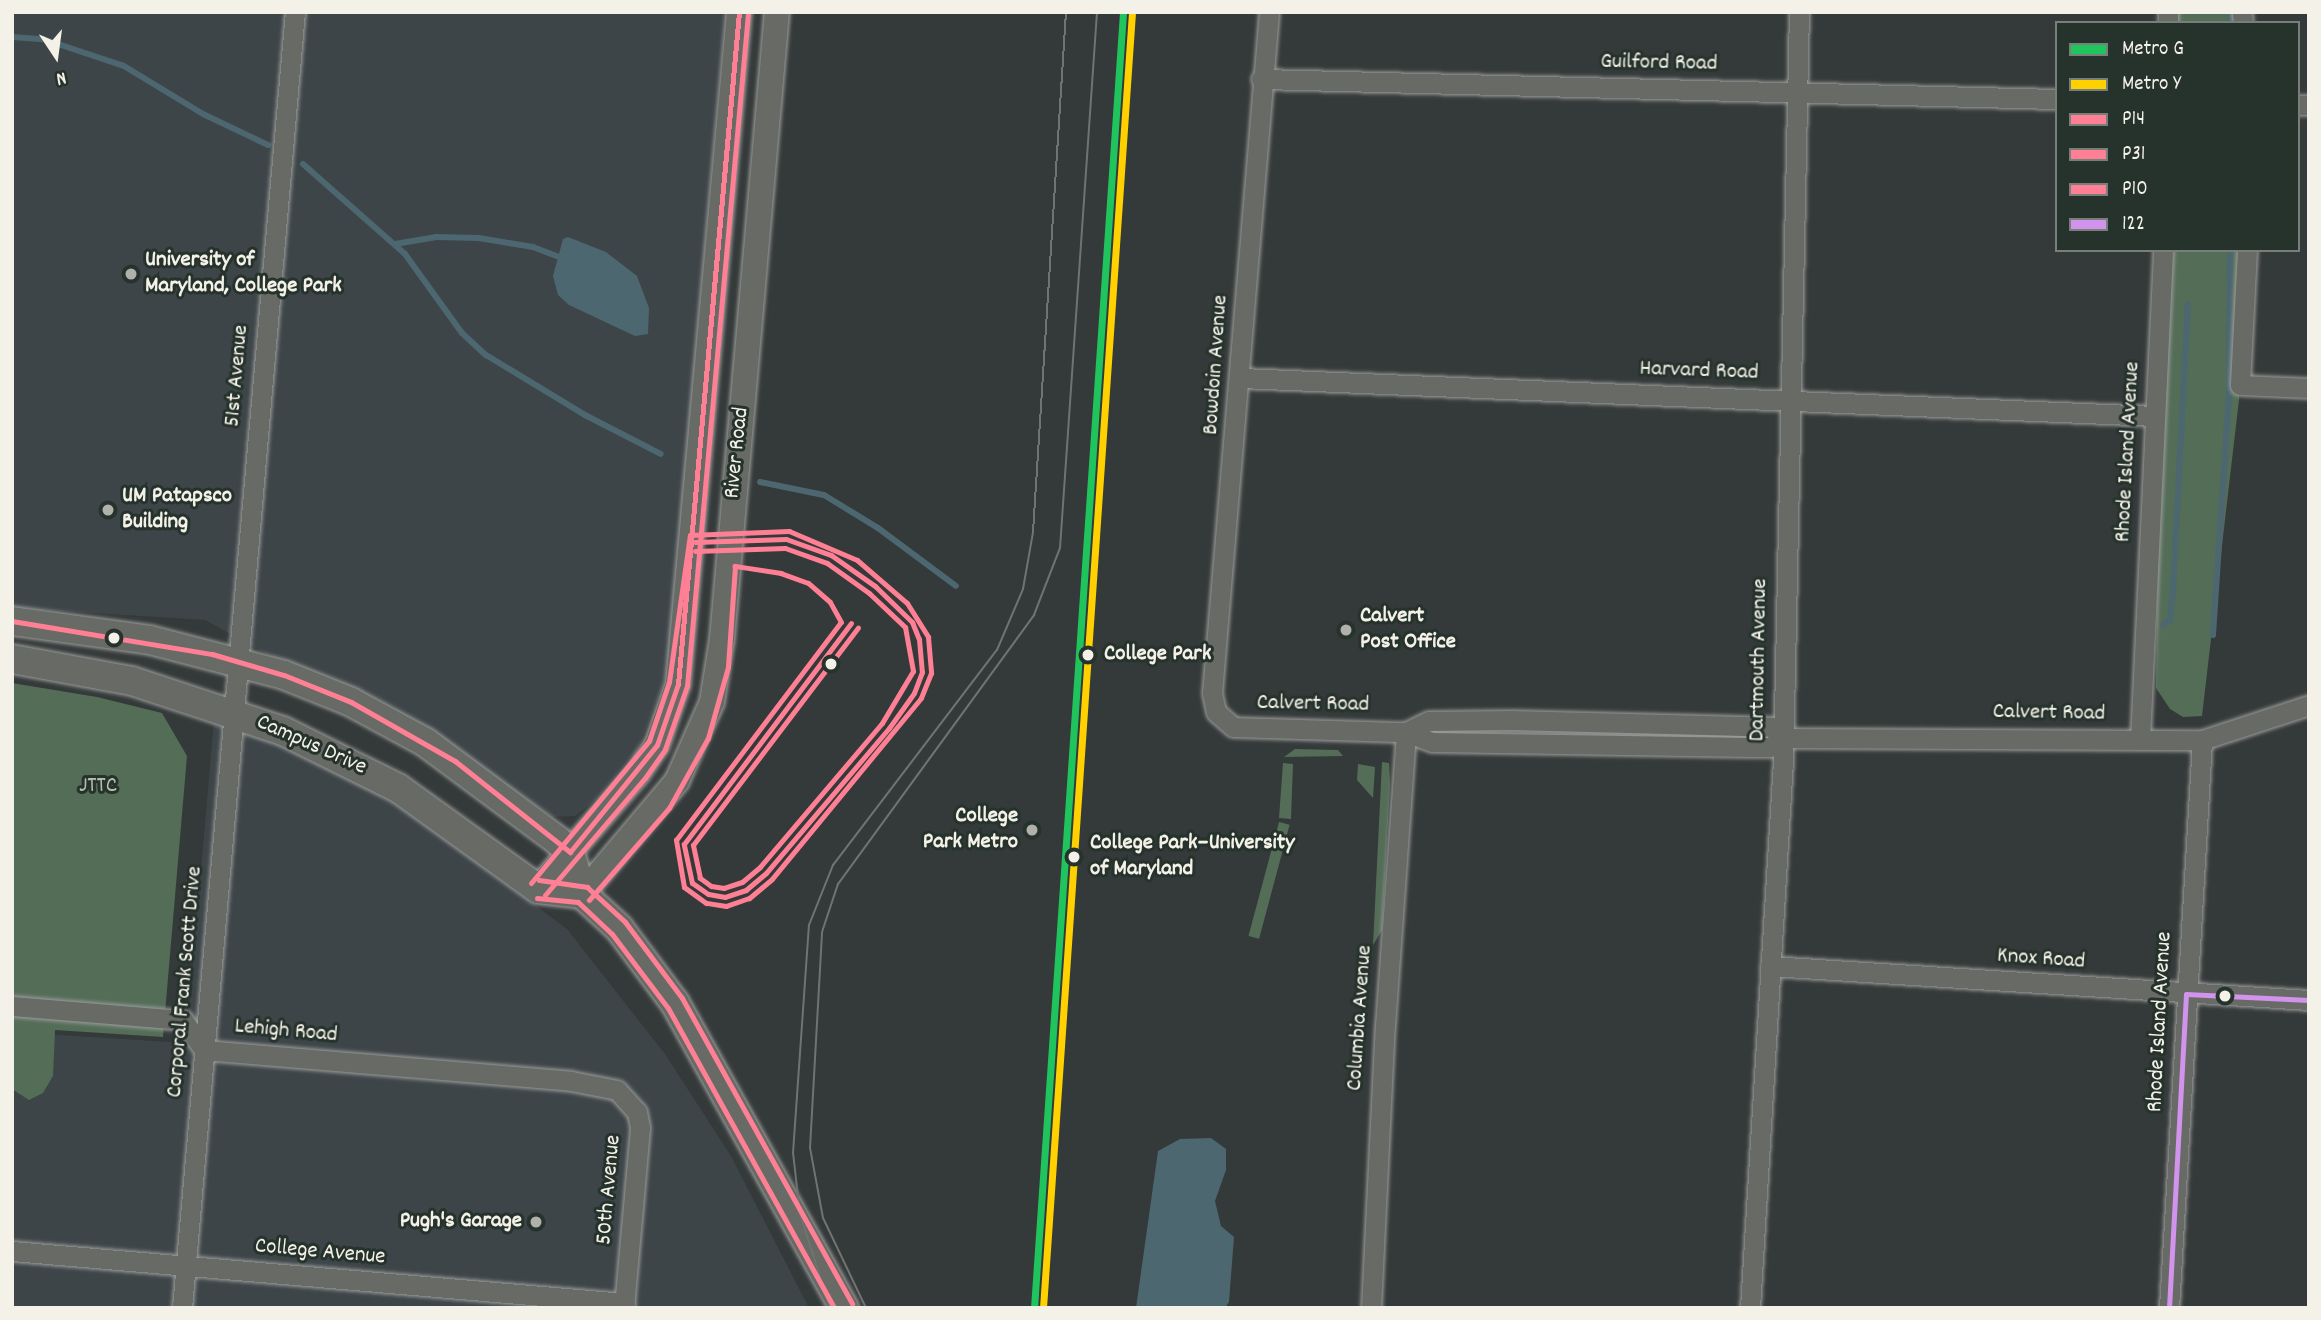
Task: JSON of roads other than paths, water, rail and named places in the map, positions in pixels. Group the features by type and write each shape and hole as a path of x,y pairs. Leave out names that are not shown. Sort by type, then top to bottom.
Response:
{"main road":[{"path":"12,621 150,640 239,661 284,675 388,720 455,761 570,852 582,894 619,928 675,1003 844,1308"},
{"path":"12,650 44,644 194,666 239,661"},
{"name":"Campus Drive","path":"12,659 132,681 234,712 296,736 398,788 538,889 582,894"}],"street":[{"name":"51st Avenue","path":"239,661 295,12"},
{"name":"River Road","path":"538,889 657,745 678,684 690,600 739,12"},
{"name":"River Road","path":"582,894 677,781 712,702 722,639 777,12"},
{"name":"Bowdoin Avenue","path":"1221,718 1212,693 1241,378 1261,79 1269,12"},
{"name":"Dartmouth Avenue","path":"1749,1308 1783,738 1795,92 1799,12"},
{"name":"Guilford Road","path":"1261,79 2055,99"},
{"name":"Rhode Island Avenue","path":"2140,740 2163,252"},
{"path":"2246,252 2240,385 2309,388"},
{"name":"Harvard Road","path":"1241,378 2154,416"},
{"name":"Corporal Frank Scott Drive","path":"182,1308 239,661"},
{"name":"Calvert Road","path":"1221,718 1233,727 1406,732 1432,742 1770,747 1783,738 2202,740 2309,705"},
{"name":"Columbia Avenue","path":"1371,1308 1385,1026 1406,732"},
{"name":"Rhode Island Avenue","path":"2169,1308 2202,740"},
{"name":"Knox Road","path":"1770,966 2309,1000"},
{"name":"Lehigh Road","path":"12,1006 183,1020 204,1050 570,1080"},
{"name":"50th Avenue","path":"570,1080 617,1090 637,1112 640,1128 624,1306"},
{"name":"College Avenue","path":"12,1251 624,1306"}],"water":[{"path":"568,237 606,252 637,276 649,308 648,334 635,336 569,305 558,295 553,276 563,239"},
{"path":"1211,1138 1226,1149 1226,1170 1215,1201 1221,1226 1234,1237 1229,1302 1225,1308 1136,1308 1158,1151 1180,1139"}],"waterway":[{"path":"2230,12 2231,21"},
{"path":"12,37 43,39 124,66 203,114 268,145"},
{"path":"303,164 405,254 462,333 486,355 585,415 661,454"},
{"path":"395,244 436,237 479,238 533,247 559,257"},
{"path":"2213,635 2229,396 2230,252"},
{"path":"2163,625 2170,620 2173,589 2188,304"},
{"path":"760,482 824,495 878,528 956,586"}],"tram line":[{"path":"830,1308 800,1214 793,1153 809,925 833,865 997,650 1023,589 1033,532 1066,12"},
{"path":"866,1308 823,1218 810,1148 822,932 838,884 1034,615 1060,548 1097,12"}],"metro line":[{"name":"G","path":"1034,1308 1123,12"},
{"name":"Y","path":"1043,1308 1132,13"}],"place":[{"name":"University of Maryland, College Park","path":"131,274"},
{"name":"UM Patapsco Building","path":"108,510"},
{"name":"Calvert Post Office","path":"1346,630"},
{"name":"College Park","path":"1088,655"},
{"name":"College Park Metro","path":"1032,830"},
{"name":"College Park–University of Maryland","path":"1074,857"},
{"name":"Pugh's Garage","path":"536,1222"}],"park label":[{"name":"JTTC","path":"98,787"}]}
